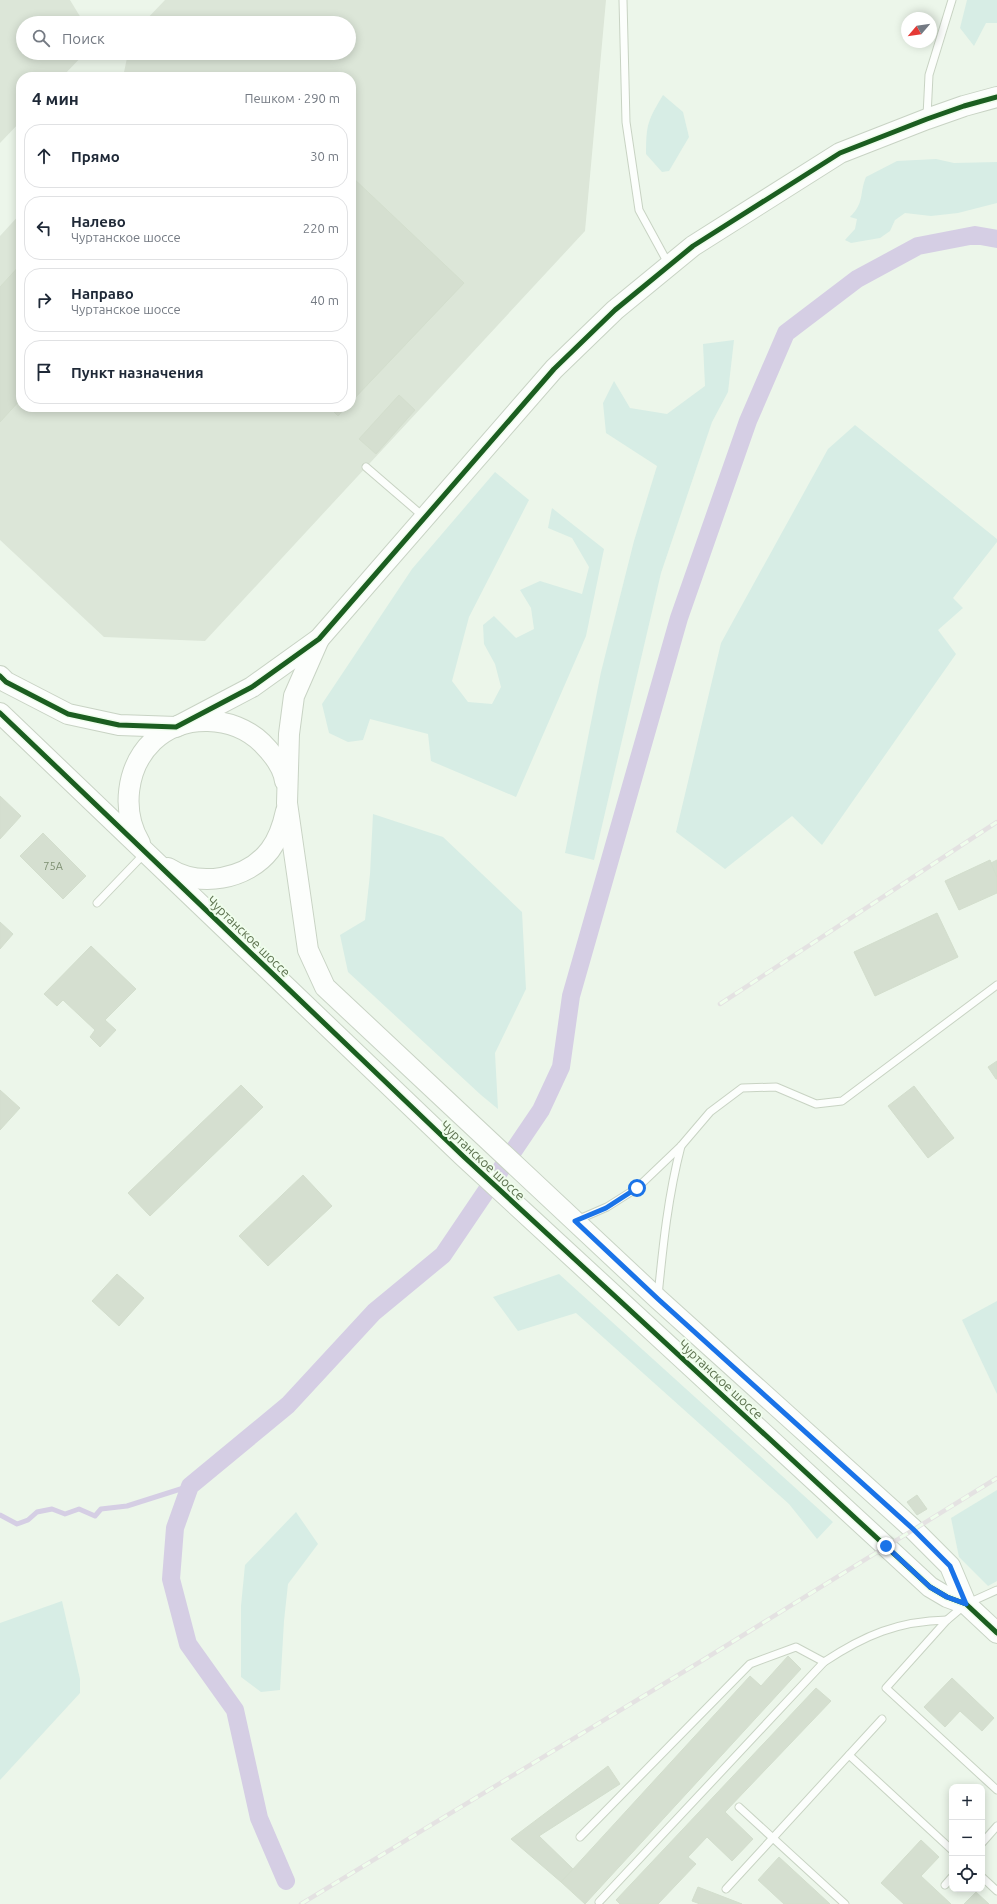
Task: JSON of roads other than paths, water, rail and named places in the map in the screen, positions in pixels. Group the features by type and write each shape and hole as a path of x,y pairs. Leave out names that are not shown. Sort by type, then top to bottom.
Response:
{"street":[{"path":"2,682 68,714 119,726 176,726 202,720 228,723 253,734 272,753 284,777 287,803 282,828 269,851 250,868 227,878 201,880 176,873 150,856 138,839 129,814 129,787 137,762 153,741 176,726 252,687 319,639 554,370 615,310 693,246 840,153 927,119 964,106 997,97"},
{"name":"Чуртанское шоссе","path":"319,639 294,696 288,734 287,803 308,950 325,987 658,1299 913,1529 950,1566 966,1604"},
{"name":"Чуртанское шоссе","path":"0,713 524,1213 930,1587 947,1597 966,1604"},
{"path":"966,1604 997,1633"}],"lane":[{"path":"622,0 626,122 639,210 669,266"},
{"path":"927,119 929,75 952,0"},
{"path":"366,467 424,518"},
{"path":"96,903 150,856"},
{"path":"575,1221 606,1208 637,1188 681,1146 710,1112 742,1088 776,1087 816,1104 842,1101 997,985"},
{"path":"658,1299 663,1242 669,1199 681,1146"},
{"path":"997,1590 966,1604 947,1620 886,1688 997,1790"},
{"path":"599,1902 824,1662 852,1644 892,1627 921,1621 947,1620"},
{"path":"580,1836 750,1664 796,1647 824,1662"},
{"path":"726,1889 882,1720"},
{"path":"849,1755 949,1847"},
{"path":"739,1807 845,1904"},
{"path":"985,1840 997,1826"},
{"path":"945,1885 949,1880"},
{"path":"985,1880 997,1891"}],"waterway":[{"path":"286,1881 259,1818 235,1710 188,1644 171,1579 175,1528 190,1486 288,1405 374,1312 443,1255 541,1110 561,1067 571,996 679,618 748,421 786,333 857,279 918,246 975,235 997,239"},
{"path":"0,1515 17,1524 28,1520 37,1512 52,1509 65,1514 79,1509 95,1516 101,1509 127,1506 190,1486"}],"railway":[{"path":"720,1004 997,822"},
{"path":"301,1904 703,1660 997,1478"}]}
